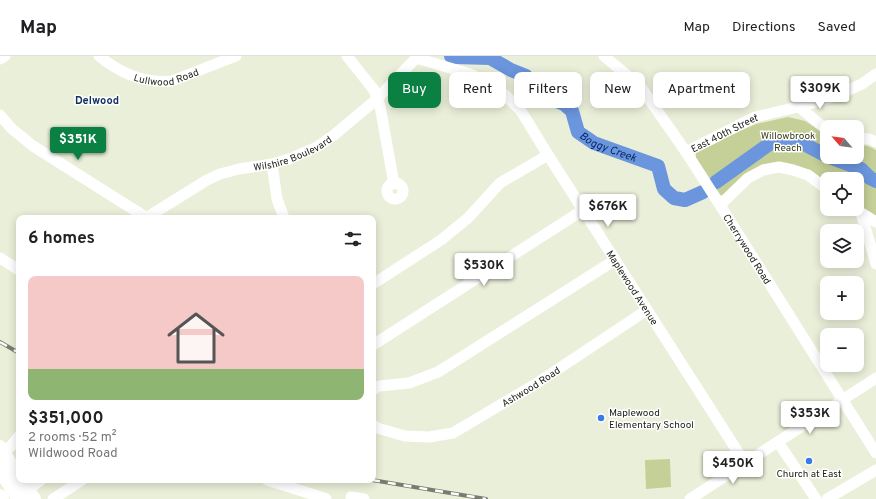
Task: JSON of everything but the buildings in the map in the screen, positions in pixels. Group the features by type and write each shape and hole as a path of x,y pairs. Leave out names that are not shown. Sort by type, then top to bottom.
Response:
{"main road":[{"path":"2,449 16,475"}],"street":[{"path":"0,59 5,56"},
{"name":"Lullwood Road","path":"99,56 110,65 125,73 140,79 163,82 172,81 236,56"},
{"path":"347,56 374,90 382,114 394,184"},
{"name":"Cherrywood Road","path":"604,56 640,86 686,152 876,453"},
{"name":"Wilshire Boulevard","path":"152,215 207,180 220,174 272,164 289,159 317,147 334,136 377,99 417,57"},
{"name":"Maplewood Avenue","path":"417,57 468,73 491,84 521,111 548,156 745,463"},
{"name":"East 40th Street","path":"686,152 755,117 800,107 833,97 862,84 876,74"},
{"path":"800,107 820,124"},
{"path":"0,115 11,128 33,146 142,215"},
{"path":"864,139 876,142"},
{"path":"376,282 441,240 468,218 500,183 548,156"},
{"path":"272,164 277,198 283,215"},
{"path":"720,205 748,178 763,170 779,167 793,170 808,175 820,184"},
{"path":"376,343 583,210"},
{"path":"864,215 876,222"},
{"path":"860,216 876,264"},
{"path":"0,258 16,268"},
{"path":"376,388 379,386 409,384 438,372 615,260"},
{"name":"Ashwood Road","path":"376,427 404,436 429,437 453,433 534,386 647,310"},
{"path":"690,499 876,378"},
{"path":"2,449 11,446 16,440"},
{"path":"778,442 816,499"},
{"path":"827,499 876,470"},
{"path":"56,498 78,483"},
{"path":"277,483 326,499"},
{"path":"351,497 364,499"}],"green space":[{"name":"Willowbrook Reach","path":"788,117 805,121 820,131 820,164 864,164 864,146 876,150 876,219 864,210 864,172 820,172 820,180 787,163 723,195 720,195 696,158 696,153 699,149 756,124"},
{"path":"670,459 671,487 646,489 645,460"}],"waterway":[{"name":"Boggy Creek","path":"451,56 490,58 511,70 526,76 539,94 564,104 572,111 578,132 594,143 658,166 664,189 674,198 685,200 703,192"},
{"name":"Boggy Creek","path":"716,182 775,140 798,141 820,152"},
{"name":"Boggy Creek","path":"848,164 861,169 870,178 876,181"}],"railway":[{"path":"0,342 16,351"},
{"path":"376,481 486,499"}],"place":[{"name":"Maplewood Elementary School","path":"601,418"},
{"name":"Church at East","path":"809,461"}],"district":[{"name":"Delwood","path":"97,100"}]}
